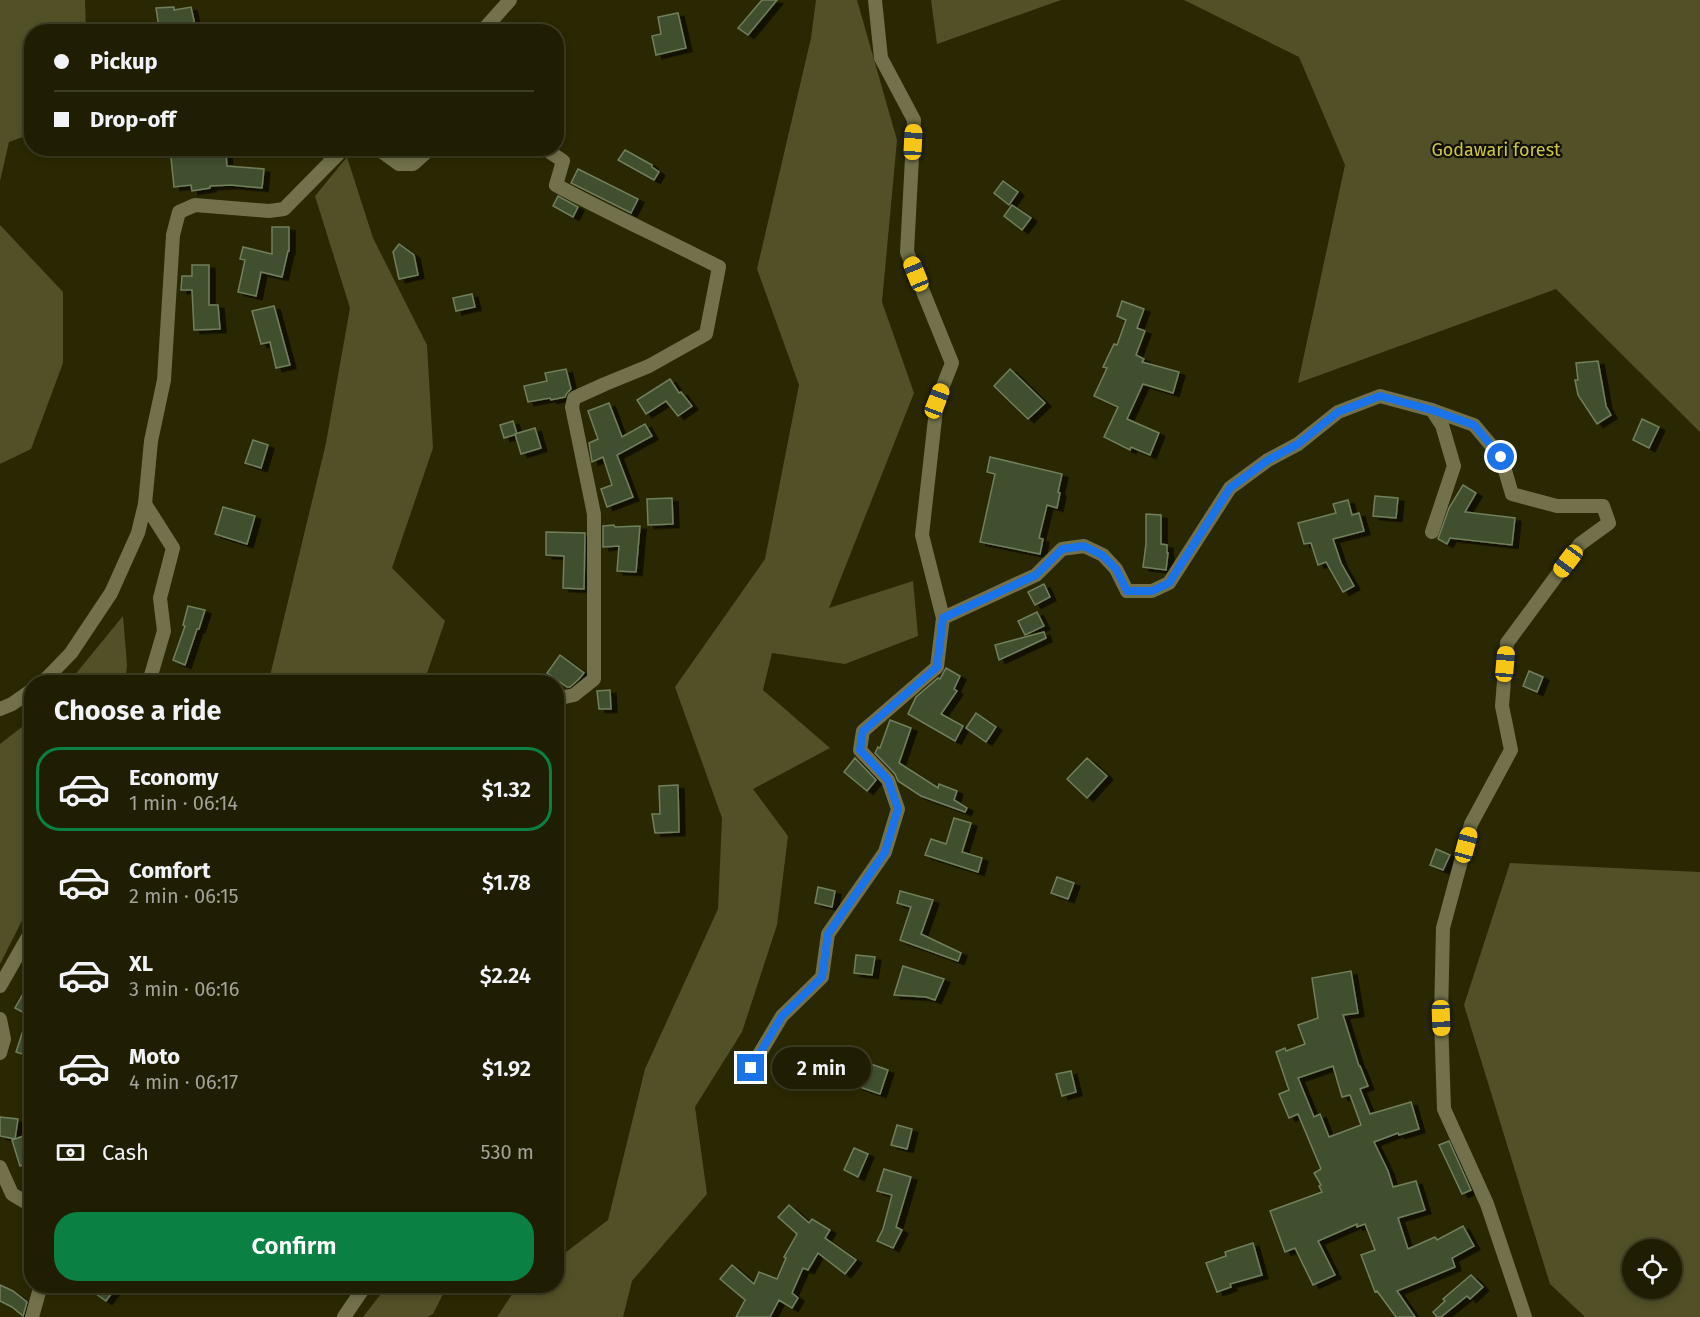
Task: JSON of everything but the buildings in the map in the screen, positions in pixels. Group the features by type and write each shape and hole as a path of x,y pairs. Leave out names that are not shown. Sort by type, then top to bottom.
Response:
{"street":[{"path":"489,24 510,0"},
{"path":"751,1068 782,1016 822,977 828,934 885,852 898,809 888,780 860,750 863,731 937,667 943,618 922,536 937,401 952,363 907,252 914,120 881,58 875,0"},
{"path":"50,675 71,653 111,593 138,533 145,504 151,441 164,380 172,235 179,212 195,205 269,211 284,209 336,156"},
{"path":"388,156 399,164 413,164 422,156"},
{"path":"556,156 563,161 556,185 719,267 706,334 650,366 574,398 572,407 594,514 594,679 574,695 564,697"},
{"path":"943,618 1036,575 1062,549 1084,546 1102,555 1116,569 1127,591 1152,591 1169,583 1230,488 1268,460 1298,444 1338,412 1380,396 1432,410 1474,425 1501,457 1512,494 1557,506 1603,506 1610,523 1580,544 1507,642 1502,706 1511,750 1471,824 1443,928 1441,1018 1443,1109 1487,1204 1525,1317"},
{"path":"1432,410 1442,425 1454,466 1432,532"},
{"path":"145,504 173,548 160,598 164,631 151,675"},
{"path":"0,710 24,696"},
{"path":"0,986 24,944"},
{"path":"0,1019 4,1039 0,1053"},
{"path":"0,1167 12,1194 24,1201"},
{"path":"32,1317 39,1293"},
{"path":"344,1317 360,1293"}],"green space":[{"path":"0,0 85,0 86,24 24,24 24,137 9,142 0,181"},
{"path":"816,0 857,0 897,140 882,302 914,393 829,608 913,581 918,636 845,664 772,653 763,690 830,748 753,789 788,836 777,925 742,1032 695,1107 707,1194 632,1281 623,1317 497,1317 513,1293 564,1293 564,1254 608,1220 645,1069 718,909 722,818 675,687 765,559 799,385 757,269 811,38"},
{"path":"931,0 1061,0 937,44"},
{"name":"Godawari forest","path":"1184,0 1700,0 1700,432 1556,289 1298,383 1345,165 1299,57"},
{"path":"347,157 373,238 427,345 433,448 392,568 445,621 426,675 270,675 326,443 350,308 315,196"},
{"path":"0,225 63,292 63,363 31,449 0,464"},
{"path":"123,616 126,675 75,675"},
{"path":"24,725 24,917 0,964 0,744"},
{"path":"1510,863 1700,872 1700,1317 1585,1317 1550,1284 1464,1005"},
{"path":"382,1293 444,1293 433,1314 427,1317 363,1317"}],"route":[{"path":"751,1068 782,1016 822,977 828,934 885,852 898,809 888,780 860,750 863,731 937,667 943,618 1036,575 1062,549 1084,546 1102,555 1116,569 1127,591 1152,591 1169,583 1230,488 1268,460 1298,444 1338,412 1380,396 1432,410 1474,425 1501,457"}]}
